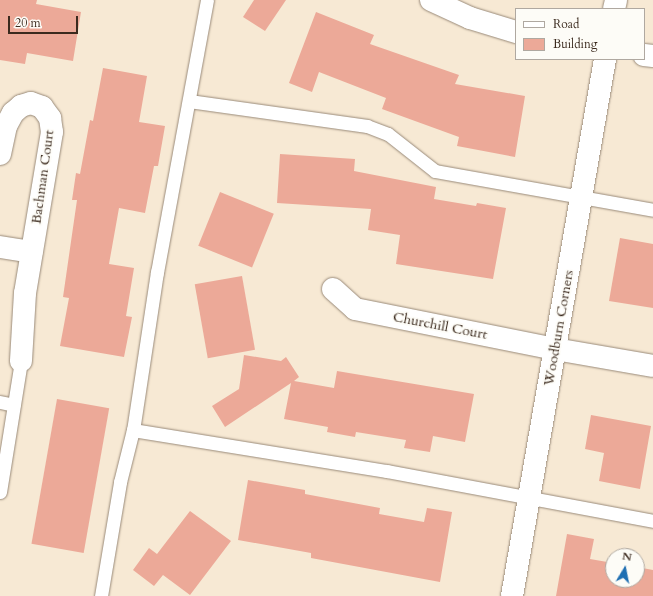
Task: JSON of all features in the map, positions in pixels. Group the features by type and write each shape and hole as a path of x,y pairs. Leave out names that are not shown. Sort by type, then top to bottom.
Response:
{"street":[{"path":"431,0 470,18 515,32"},
{"name":"Woodburn Corners","path":"512,596 605,60"},
{"name":"Bachman Court","path":"0,154 6,126 13,113 21,106 31,103 42,107 50,118 52,132 25,293 21,361"},
{"path":"0,247 32,252"},
{"name":"Churchill Court","path":"333,289 355,309 555,349 653,366"}],"lane":[{"path":"101,596 120,482 132,430 157,272 207,0"},
{"path":"189,101 367,126 388,134 435,171 653,210"},
{"path":"0,492 21,361"},
{"path":"0,402 14,405"},
{"path":"132,430 529,496 653,521"}],"building":[{"path":"0,0 37,0 36,4 81,12 73,61 27,53 25,64 0,60"},
{"path":"254,0 286,0 265,31 243,17"},
{"path":"316,12 374,35 370,44 459,75 455,84 525,96 515,157 457,146 459,137 382,109 386,98 319,72 312,92 289,83"},
{"path":"103,68 147,76 139,122 165,126 158,166 154,166 145,213 119,208 109,264 134,268 126,316 132,317 124,357 60,346 69,298 63,297 77,200 72,200 76,173 80,174 90,120 93,121"},
{"path":"280,154 355,159 354,171 436,187 434,199 476,206 477,203 506,208 493,279 396,264 400,235 368,230 371,209 277,203"},
{"path":"220,192 274,214 252,268 198,246"},
{"path":"620,238 653,244 653,308 609,301"},
{"path":"242,276 255,350 208,358 195,284"},
{"path":"244,355 281,361 286,357 299,377 294,381 334,388 337,371 474,394 465,442 433,436 430,452 404,448 406,440 356,432 355,437 327,432 328,427 284,419 291,383 225,427 212,406 239,389"},
{"path":"57,399 109,408 84,553 31,544"},
{"path":"591,415 651,426 640,489 599,481 604,453 585,449"},
{"path":"248,480 305,490 305,494 380,508 379,514 424,522 427,508 452,512 440,582 311,558 311,553 238,540"},
{"path":"190,511 231,541 190,595 163,575 154,586 133,570 149,548 157,554"},
{"path":"567,534 594,539 590,559 605,562 605,588 645,588 645,568 653,570 653,596 556,596"}]}
